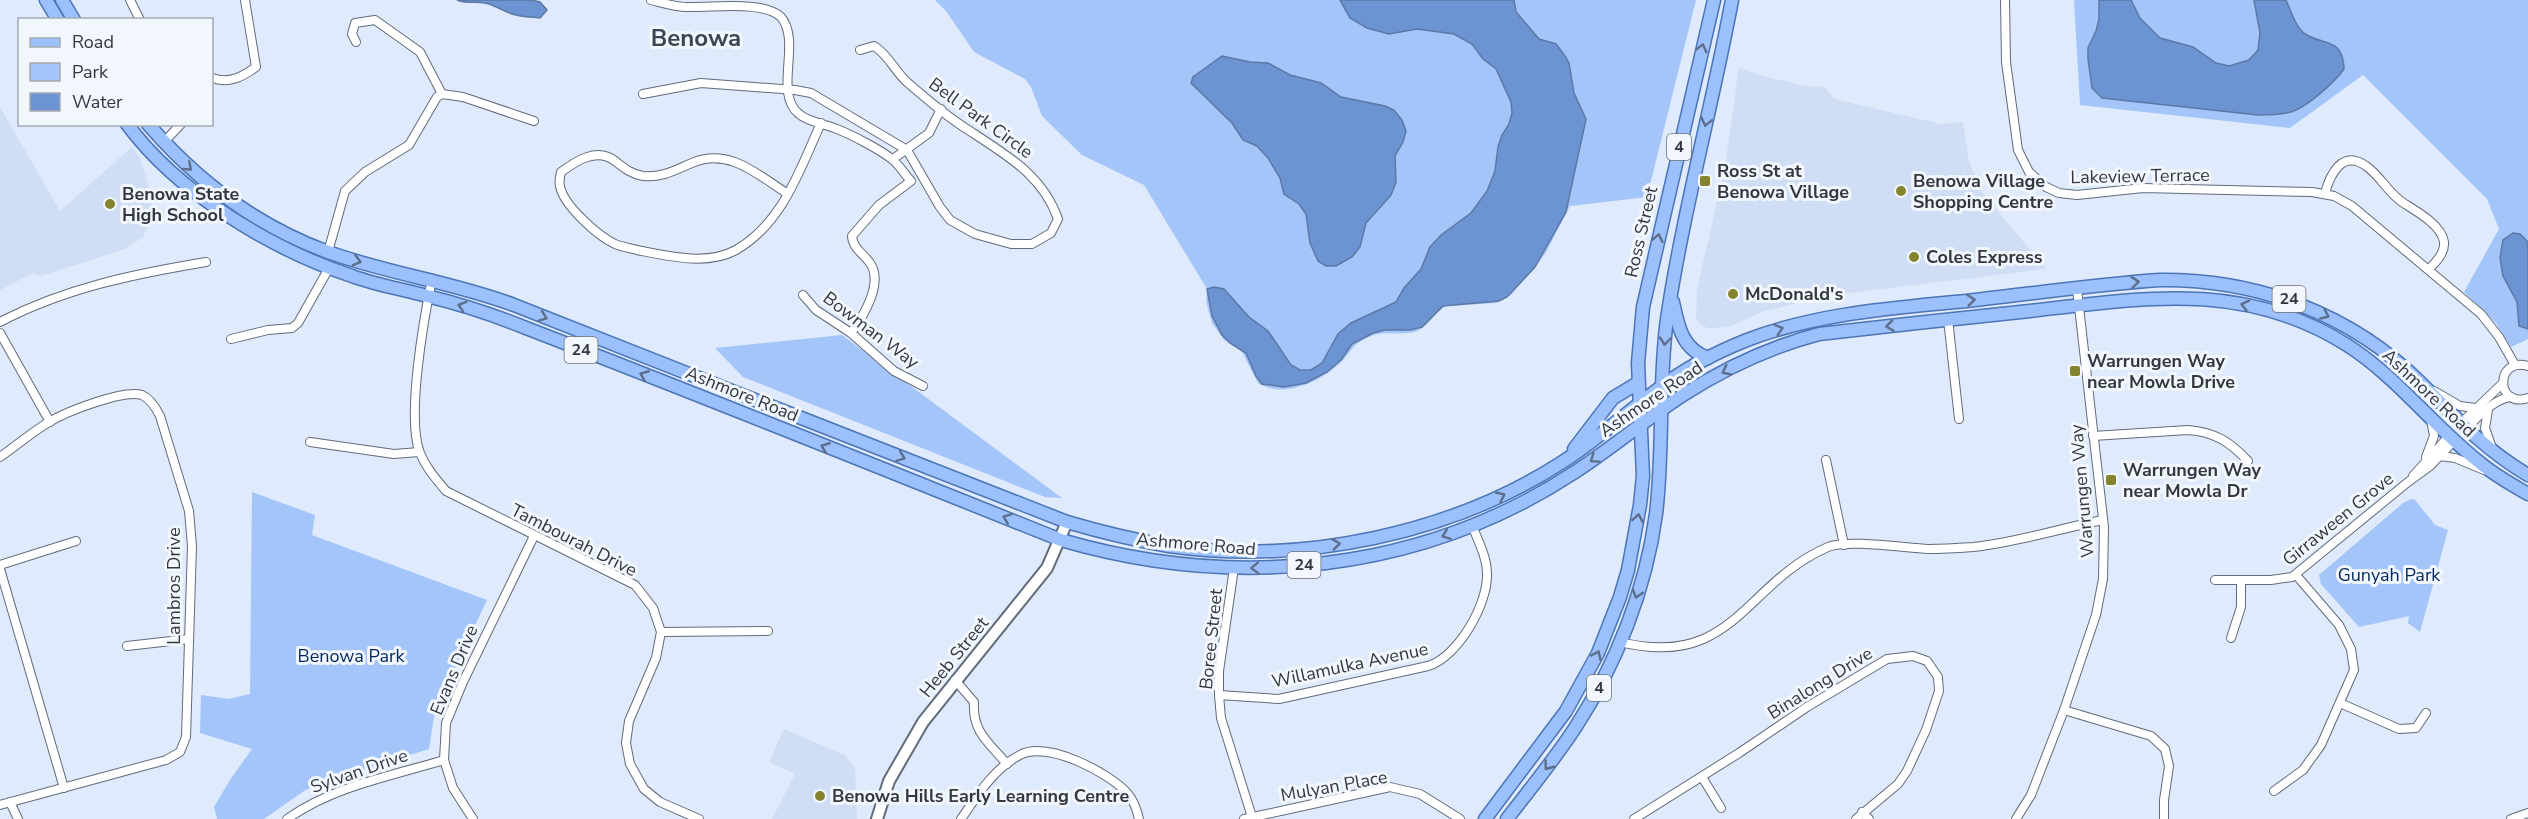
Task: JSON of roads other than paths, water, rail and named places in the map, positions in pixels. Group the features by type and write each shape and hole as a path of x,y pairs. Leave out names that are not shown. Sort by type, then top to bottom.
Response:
{"main road":[{"path":"46,0 57,18"},
{"path":"62,0 73,18"},
{"name":"Ross Street","path":"1639,405 1638,350 1648,279 1714,0"},
{"name":"4","path":"1507,819 1583,715 1620,642 1641,583 1656,516 1661,386 1671,295 1732,0"},
{"name":"Ashmore Road","path":"129,126 169,169 208,202 248,228 328,268 376,284 428,296 522,326 1061,540 1130,558 1171,564 1234,568 1309,565 1379,554 1427,542 1520,504 1553,485 1660,411 1718,375 1788,343 1819,334 2133,299 2199,298 2240,303 2288,316 2327,334 2354,351 2406,391 2452,439 2496,475 2528,494"},
{"name":"Ashmore Road","path":"150,126 164,143 210,186 246,211 281,231 328,252 432,279 496,299 1067,522 1132,539 1183,547 1235,551 1342,544 1386,536 1449,518 1506,494 1564,462 1661,386 1708,358 1771,332 1829,317 2167,280 2198,280 2242,286 2292,300 2333,318 2370,341 2422,384 2463,427 2494,453 2528,475"},
{"path":"1671,295 1683,338 1695,352 1708,358"},
{"path":"1564,462 1616,396 1638,383"},
{"name":"4","path":"1485,819 1566,711 1589,672 1609,627 1628,570 1640,505 1643,457 1639,405"},
{"path":"2452,439 2463,427"}],"street":[{"path":"130,0 139,18"},
{"path":"213,78 222,82 243,76 256,67 245,0"},
{"path":"651,0 688,7 758,6 771,9 782,18 787,32 788,90 794,110 803,117 841,130 892,159 911,181 879,205 852,236 856,249 870,264 874,281 865,312 851,333"},
{"name":"Lakeview Terrace","path":"2005,0 2006,62 2018,150 2029,172 2046,187 2059,193 2077,195 2143,188 2325,193 2352,206 2474,308 2499,337 2515,365"},
{"path":"356,42 352,34 355,23 375,20 386,26 420,52 442,94"},
{"name":"Bell Park Circle","path":"643,94 701,83 811,93 907,150 940,207 950,220 959,226 975,234 1022,245 1032,244 1051,233 1058,219 1042,188 1029,172 906,81 884,51 874,46 860,50"},
{"path":"328,252 345,191 378,162 409,145 437,97 442,94 464,97 534,121"},
{"path":"892,159 929,133 941,109"},
{"path":"788,194 742,163 707,158 675,171 656,176 641,176 627,171 612,159 596,155 578,160 561,172 560,186 568,202 600,235 617,245 663,256 712,257 735,251 759,233 778,212 788,194 822,123"},
{"path":"164,143 179,126"},
{"path":"2325,193 2331,176 2339,166 2353,162 2367,166 2392,195 2419,213 2441,234 2444,240 2442,252 2429,269"},
{"path":"0,322 28,307 78,289 133,274 206,262"},
{"path":"231,339 268,330 292,328 298,323 328,268"},
{"name":"Tambourah Drive","path":"432,279 415,398 415,429 419,452 429,470 446,491 635,585 653,608 661,632"},
{"name":"Warrungen Way","path":"2016,819 2031,795 2064,710 2096,615 2103,579 2103,520 2077,289"},
{"name":"Bowman Way","path":"803,295 822,315 851,333 894,371 923,386"},
{"path":"1948,319 1959,419"},
{"path":"0,333 50,422"},
{"path":"2528,366 2515,365 2505,373 2503,383 2504,389 2511,397 2520,400 2528,398"},
{"path":"2463,427 2475,408 2503,383"},
{"path":"2422,384 2460,406 2475,408"},
{"name":"Lambros Drive","path":"0,457 50,422 87,406 129,394 142,395 154,404 189,511 192,546 190,684 186,737 180,752 166,760 0,805"},
{"path":"2463,427 2490,406 2511,397"},
{"path":"2490,406 2485,418 2485,428 2494,453"},
{"path":"2419,468 2434,439 2430,416"},
{"path":"2093,436 2203,431 2226,441 2248,461"},
{"name":"Girraween Grove","path":"2215,579 2279,580 2296,574 2408,482 2425,471 2452,439"},
{"name":"Girraween Grove","path":"2408,482 2419,468 2452,439"},
{"path":"310,441 394,454 419,452"},
{"path":"2439,456 2455,458 2496,475"},
{"path":"1826,460 1844,545"},
{"path":"1620,642 1664,648 1692,644 1710,637 1725,628 1801,560 1832,545 1929,549 1975,547 2103,520"},
{"name":"Heeb Street","path":"877,819 889,782 908,745 955,680 1047,568 1067,522"},
{"name":"Willamulka Avenue","path":"1219,695 1279,699 1428,666 1444,659 1471,624 1486,586 1487,566 1472,525"},
{"name":"Evans Drive","path":"473,819 453,788 444,760 446,723 463,682 534,536"},
{"path":"64,788 0,567 76,541"},
{"name":"Boree Street","path":"1234,568 1219,671 1219,695 1221,718 1248,818"},
{"path":"2274,791 2303,770 2321,746 2354,670 2351,649 2339,625 2296,574"},
{"path":"2231,638 2241,607 2241,580"},
{"path":"699,819 660,802 644,789 630,764 626,743 629,721 656,658 661,632 768,631"},
{"path":"127,646 189,639"},
{"name":"Binalong Drive","path":"1634,819 1807,707 1887,659 1913,656 1928,661 1938,677 1939,691 1926,730 1907,771 1898,784 1856,819"},
{"path":"955,680 974,702 973,716 981,734 1007,764"},
{"path":"2340,703 2399,729 2416,728 2426,713"},
{"path":"2064,710 2151,736 2165,749 2169,766 2163,800 2164,819"},
{"path":"960,819 1000,769 1021,753 1038,750 1056,752 1117,783 1129,795 1137,809 1139,819"},
{"name":"Sylvan Drive","path":"287,819 310,803 333,793 444,760"},
{"path":"1702,777 1721,808"},
{"name":"Mulyan Place","path":"1248,818 1390,787 1420,794 1460,819"},
{"path":"10,802 18,819"},
{"path":"1862,812 1869,819"},
{"path":"2511,819 2528,813"}],"water":[{"path":"457,0 531,0 540,2 547,10 540,18 526,17 485,3"},
{"path":"1340,0 1514,0 1516,12 1539,39 1556,44 1565,56 1569,63 1574,93 1586,119 1566,212 1535,267 1507,297 1499,301 1443,306 1422,327 1373,333 1352,344 1341,360 1327,372 1306,383 1284,387 1262,384 1246,353 1222,335 1212,316 1207,289 1214,287 1224,289 1249,317 1268,331 1291,365 1300,370 1311,370 1322,363 1338,334 1351,323 1396,302 1404,288 1421,269 1430,247 1441,235 1471,213 1487,191 1495,171 1498,147 1512,113 1511,102 1496,69 1483,59 1472,44 1454,34 1417,29 1389,34 1367,28 1350,18"},
{"path":"2099,0 2131,0 2140,18 2160,38 2193,47 2216,63 2229,66 2249,60 2258,50 2260,33 2254,0 2286,0 2296,23 2305,34 2336,47 2343,59 2344,69 2305,105 2291,112 2279,114 2258,115 2102,98 2092,88 2088,59 2088,48 2099,19"},
{"path":"1222,56 1268,63 1290,75 1321,83 1341,97 1385,106 1394,110 1402,120 1406,131 1395,156 1396,182 1391,195 1366,223 1360,247 1352,257 1336,266 1326,266 1318,261 1310,243 1306,214 1299,204 1284,194 1280,178 1268,158 1257,146 1243,140 1232,123 1191,83 1193,77"},
{"path":"2513,233 2520,234 2528,242 2528,329 2519,326 2517,302 2503,276 2500,258 2503,240"}],"place":[{"name":"Ross St at Benowa Village","path":"1705,181"},
{"name":"Benowa Village Shopping Centre","path":"1901,191"},
{"name":"Benowa State High School","path":"110,204"},
{"name":"Coles Express","path":"1914,257"},
{"name":"McDonald's","path":"1733,294"},
{"name":"Warrungen Way near Mowla Drive","path":"2075,371"},
{"name":"Warrungen Way near Mowla Dr","path":"2111,480"},
{"name":"Benowa Hills Early Learning Centre","path":"820,796"}],"district":[{"name":"Benowa","path":"696,38"}],"park label":[{"name":"Gunyah Park","path":"2389,575"},
{"name":"Benowa Park","path":"351,656"}]}
